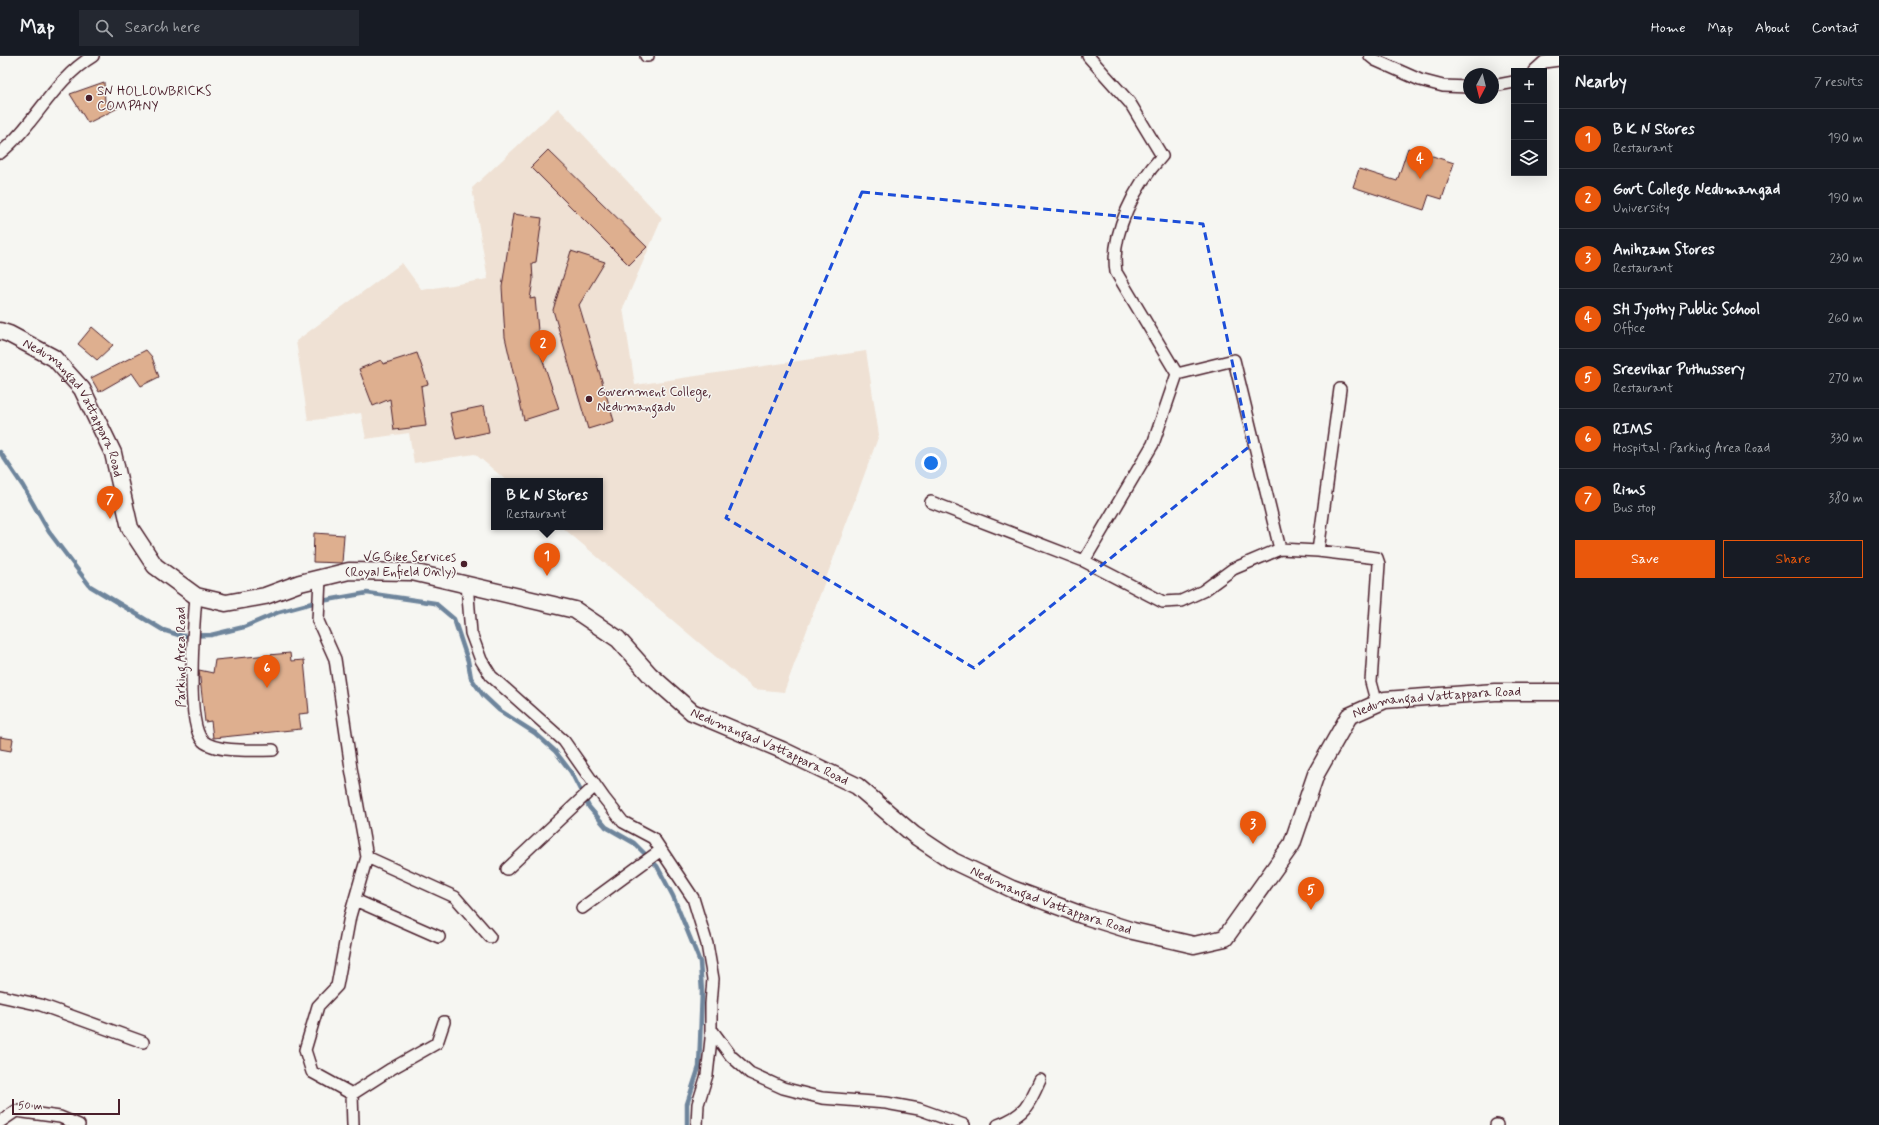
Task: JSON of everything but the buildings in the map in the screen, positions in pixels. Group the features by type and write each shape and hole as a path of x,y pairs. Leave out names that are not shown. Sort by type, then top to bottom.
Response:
{"main road":[{"name":"Nedumangad Vattappara Road","path":"0,331 9,334 54,358 82,389 113,453 130,528 155,566 196,596 226,603 266,596 300,583 349,571 412,572 575,610 618,639 650,675 692,712 782,750 857,786 914,835 953,861 1012,889 1133,932 1194,945 1226,938 1292,844 1316,774 1349,716 1385,700 1495,692 1559,692"}],"street":[{"path":"0,153 13,143 55,88 84,61 93,56"},
{"path":"1088,56 1130,104 1162,156 1151,168 1128,210 1117,239 1114,260 1116,272 1122,283 1177,374"},
{"path":"1370,56 1375,60 1420,80 1443,86 1463,87"},
{"path":"1537,68 1544,62 1559,60"},
{"path":"1499,85 1511,83"},
{"path":"1177,374 1234,360 1280,549"},
{"path":"1084,561 1153,444 1177,374"},
{"path":"1318,551 1340,389"},
{"path":"931,502 1084,561 1163,602 1181,601 1203,591 1233,570 1280,549 1318,551 1377,558 1378,564 1371,682 1377,704"},
{"path":"320,578 318,620 335,659 351,768 367,857 350,916 338,986 318,1006 305,1050 312,1072 352,1094"},
{"path":"467,584 471,633 481,660 491,676 564,741 595,786 624,822 654,838 693,898 707,944 713,979 710,1004 711,1029 707,1075 698,1104 697,1125"},
{"name":"Parking Area Road","path":"196,596 192,653 195,724 203,741 216,748 273,750"},
{"path":"506,870 595,786"},
{"path":"582,908 661,850"},
{"path":"367,857 455,897 490,937"},
{"path":"355,900 439,937"},
{"path":"0,996 41,1005 143,1042"},
{"path":"352,1094 391,1069 437,1043 444,1022"},
{"path":"711,1029 731,1056 750,1073 783,1088 822,1098 886,1103 912,1108 964,1125"},
{"path":"998,1125 1022,1113 1030,1104 1040,1080"},
{"path":"352,1094 353,1125"},
{"path":"0,1122 16,1111 60,1116 79,1125"}],"highlighted area":[{"path":"862,192 1203,224 1250,446 974,668 726,518"}],"shaded area":[{"name":"Government College, Nedumangadu","path":"558,108 662,218 623,308 635,385 866,351 879,435 784,692 754,689 566,530 603,530 603,478 503,478 475,454 414,463 409,433 366,439 361,413 308,421 296,341 402,263 422,290 488,279 472,188"}],"waterway":[{"path":"0,452 23,486 49,532 90,586 163,630 182,636 211,635 244,627 279,612 316,602 367,593 435,603 454,619 468,661 471,678 483,695 499,710 535,733 555,751 571,772 589,807 606,827 634,843 657,866 673,896 700,962 702,992 699,1067 687,1104 687,1125"}],"place":[{"name":"SN HOLLOWBRICKS COMPANY","path":"89,98"},
{"name":"SH Jyothy Public School","path":"1420,179"},
{"name":"Govt College Nedumangad","path":"543,363"},
{"name":"Government College, Nedumangadu","path":"589,399"},
{"name":"Rims","path":"110,519"},
{"name":"VG Bike Services (Royal Enfield Only)","path":"464,564"},
{"name":"B K N Stores","path":"547,576"},
{"name":"RIMS","path":"267,688"},
{"name":"Anihzam Stores","path":"1253,844"},
{"name":"Sreevihar Puthussery","path":"1311,910"}]}
